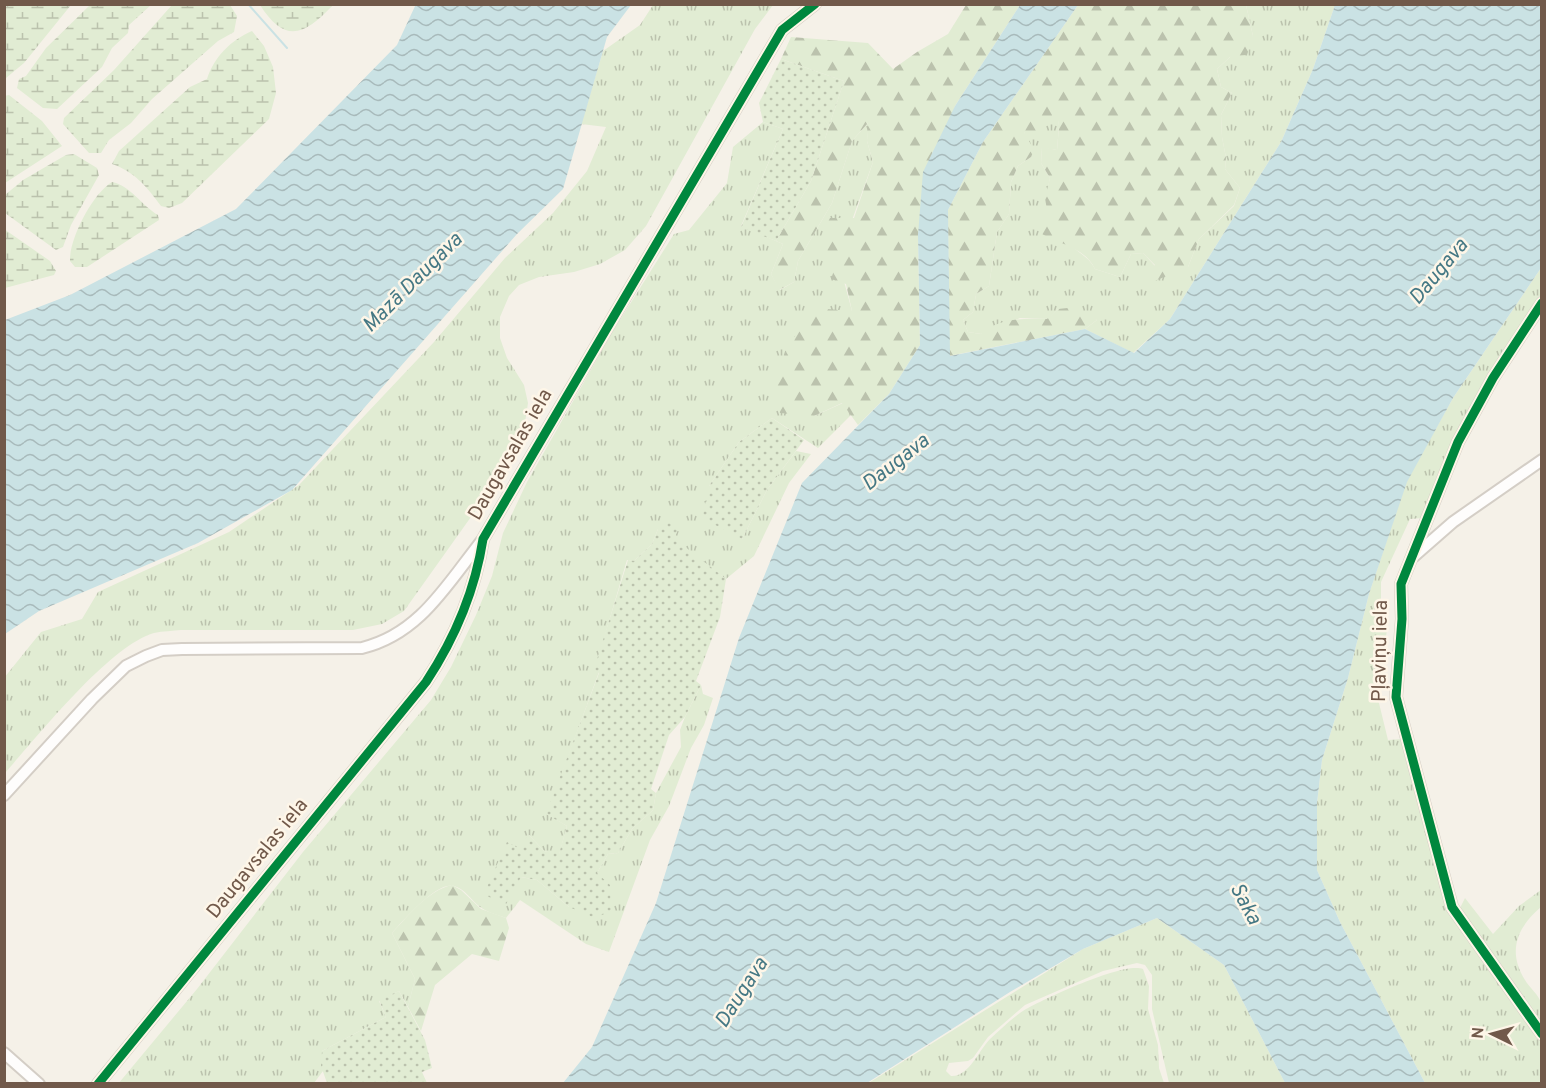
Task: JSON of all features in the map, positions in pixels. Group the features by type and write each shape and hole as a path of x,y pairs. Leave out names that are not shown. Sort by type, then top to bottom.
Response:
{"street":[{"name":"Daugavsalas iela","path":"4,795 92,699 126,666 162,650 362,648 380,644 411,626 483,539 782,30 815,4"},
{"name":"Pļaviņu iela","path":"1542,303 1493,378 1458,442 1401,584 1402,619 1396,697 1405,738 1452,907 1542,1034"},
{"path":"1413,557 1453,522 1542,460"},
{"name":"Daugavsalas iela","path":"98,1083 426,682 453,636 469,597 483,539"},
{"path":"4,1053 39,1083"}],"green space":[{"path":"5,4 71,5 24,63 6,78"},
{"path":"90,5 151,5 129,25 128,33 112,48 102,67 57,109 43,108 17,88 19,79 26,76 46,48"},
{"path":"172,5 230,5 237,16 234,32 218,41 152,99 131,123 109,140 101,153 89,153 63,124 64,118 114,70"},
{"path":"260,5 333,5 313,24 295,31 278,26"},
{"path":"653,5 773,5 755,29 646,226 625,250 600,264 574,272 539,277 519,285 509,296 500,317 500,338 507,358 524,385 528,403 524,429 493,486 404,611 382,624 353,630 181,630 154,633 136,641 96,673 5,773 4,678 41,632 82,619 98,592 229,532 299,485 434,342 505,258 553,213 587,171 606,127 581,124 603,51 640,25"},
{"path":"966,5 1020,5 955,106 918,235 920,345 889,394 858,425 842,403 814,416 780,413 770,388 790,343 814,308 852,311 846,284 831,279 838,259 818,243 830,218 854,218 873,162 867,141 868,123 852,141 832,203 798,261 794,282 779,290 771,274 783,244 776,241 811,181 844,81 781,59 791,37 868,43 893,69 948,34"},
{"path":"1078,5 1246,5 1253,36 1247,55 1230,57 1217,69 1221,87 1232,93 1221,115 1226,158 1225,169 1240,188 1234,205 1199,239 1188,267 1150,283 1143,277 1155,265 1143,253 1131,254 1120,277 1095,269 1091,262 1079,252 1042,234 1041,213 1047,210 1045,198 1050,178 1041,163 1042,147 1057,150 1059,126 1056,109 1044,129 1035,135 1024,132 1034,150 1031,157 1018,166 1011,182 1009,214 997,232 989,286 976,294 973,312 963,320 968,332 981,334 1004,322 1021,319 1047,319 1058,309 1077,307 1097,320 1085,329 949,356 948,210 983,142"},
{"path":"1246,5 1335,5 1313,69 1281,142 1170,319 1133,353 1085,329 1097,320 1058,309 1048,319 1020,318 981,334 968,332 963,320 973,312 976,294 989,286 997,232 1009,214 1011,182 1018,166 1031,157 1024,132 1057,108 1059,126 1057,150 1042,148 1041,163 1050,178 1048,206 1050,215 1065,238 1095,269 1120,277 1131,254 1143,253 1155,266 1188,267 1199,239 1234,206 1240,188 1225,169 1226,158 1221,115 1232,93 1221,87 1217,69 1253,36"},
{"path":"252,31 264,46 273,67 276,93 269,119 182,203 169,208 161,206 140,181 127,171 112,164 119,151 190,87 207,79 214,63 224,50 237,39"},
{"path":"781,59 844,81 811,181 776,241 741,227 783,129 763,122 759,103"},
{"path":"9,95 42,121 62,146 5,183 4,96"},
{"path":"763,122 783,129 741,226 783,244 771,274 780,290 794,282 798,261 832,203 852,141 869,122 867,141 873,162 838,259 852,311 814,416 843,403 851,415 818,448 772,418 739,442 709,486 742,539 767,490 796,451 811,454 789,483 754,556 726,579 658,529 652,544 634,561 627,560 595,669 599,672 547,814 567,826 559,855 544,851 529,835 521,877 537,880 569,907 597,873 608,854 618,853 632,829 653,810 656,793 681,747 680,730 701,685 703,694 713,698 704,725 691,748 669,806 650,840 609,952 586,944 520,900 506,918 483,909 458,887 447,886 421,903 392,933 415,979 408,1007 399,991 379,1001 386,1017 322,1051 323,1071 314,1083 118,1084 197,989 303,852 431,700 451,667 476,615 492,576 503,533 527,482 613,331 674,234 689,230 727,183 733,147"},
{"path":"74,154 97,168 99,175 71,225 63,247 56,250 5,213 5,195 23,180 66,155"},
{"path":"112,182 130,191 158,215 159,220 87,267 75,267 70,261 73,241 78,229 97,196"},
{"path":"4,229 50,261 56,271 54,275 5,288"},
{"path":"1541,268 1541,294 1506,350 1423,518 1410,519 1381,582 1381,599 1387,629 1378,699 1388,740 1402,739 1445,891 1541,1038 1541,1083 1425,1083 1340,922 1317,870 1317,803 1322,760 1348,678 1369,594 1406,482 1453,398"},
{"path":"772,418 804,440 767,490 742,539 702,518 709,486 739,442"},
{"path":"667,520 679,528 674,538 726,579 720,617 696,681 701,685 685,717 669,735 651,789 656,793 653,810 632,829 618,853 608,854 597,873 610,885 611,911 595,918 569,907 537,880 521,877 505,906 484,894 507,842 518,848 529,835 544,851 559,854 567,826 546,814 599,673 594,669 628,560 634,561 652,544 658,529"},
{"path":"452,885 461,890 481,909 506,918 509,928 499,961 472,954 435,985 421,1031 408,1007 415,979 392,933 434,892"},
{"path":"1541,890 1541,907 1526,923 1517,940 1516,950 1520,970 1542,1005 1541,1026 1475,934 1460,908 1465,898 1493,934 1519,906"},
{"path":"1157,918 1224,965 1285,1083 1169,1083 1152,1009 1152,975 1145,965 1137,963 1103,971 1025,1005 988,1037 973,1058 968,1061 949,1063 946,1071 951,1076 963,1072 990,1039 1026,1009 1103,975 1133,968 1143,969 1149,986 1148,1009 1158,1045 1159,1068 1164,1083 867,1084 1083,949"},
{"path":"399,991 425,1040 432,1068 422,1072 427,1083 327,1083 321,1066 322,1051 386,1017 379,1000"}],"water":[{"name":"Mazā Daugava","path":"416,4 631,5 607,37 563,189 517,234 292,490 198,543 39,611 5,634 5,320 70,295 236,209 397,45"},
{"path":"1020,5 1078,5 983,142 948,210 950,356 1085,329 1134,353 1170,319 1281,142 1313,69 1335,5 1541,5 1541,268 1453,398 1407,482 1369,594 1348,678 1322,760 1317,803 1317,870 1340,922 1425,1083 1285,1083 1224,965 1157,918 1083,949 1010,992 867,1083 563,1083 592,1047 656,903 739,638 802,483 889,394 920,345 918,235 923,172 955,106"}],"waterway":[{"path":"248,4 287,48"}],"cycle path":[{"path":"98,1084 426,682 462,614 475,577 483,539 782,30 815,4"},
{"path":"1542,303 1493,378 1458,442 1401,584 1402,619 1396,697 1452,907 1542,1034"}],"water label":[{"name":"Daugava","path":"1439,272"},
{"name":"Daugava","path":"896,463"},
{"name":"Saka","path":"1245,904"},
{"name":"Daugava","path":"742,993"}]}
